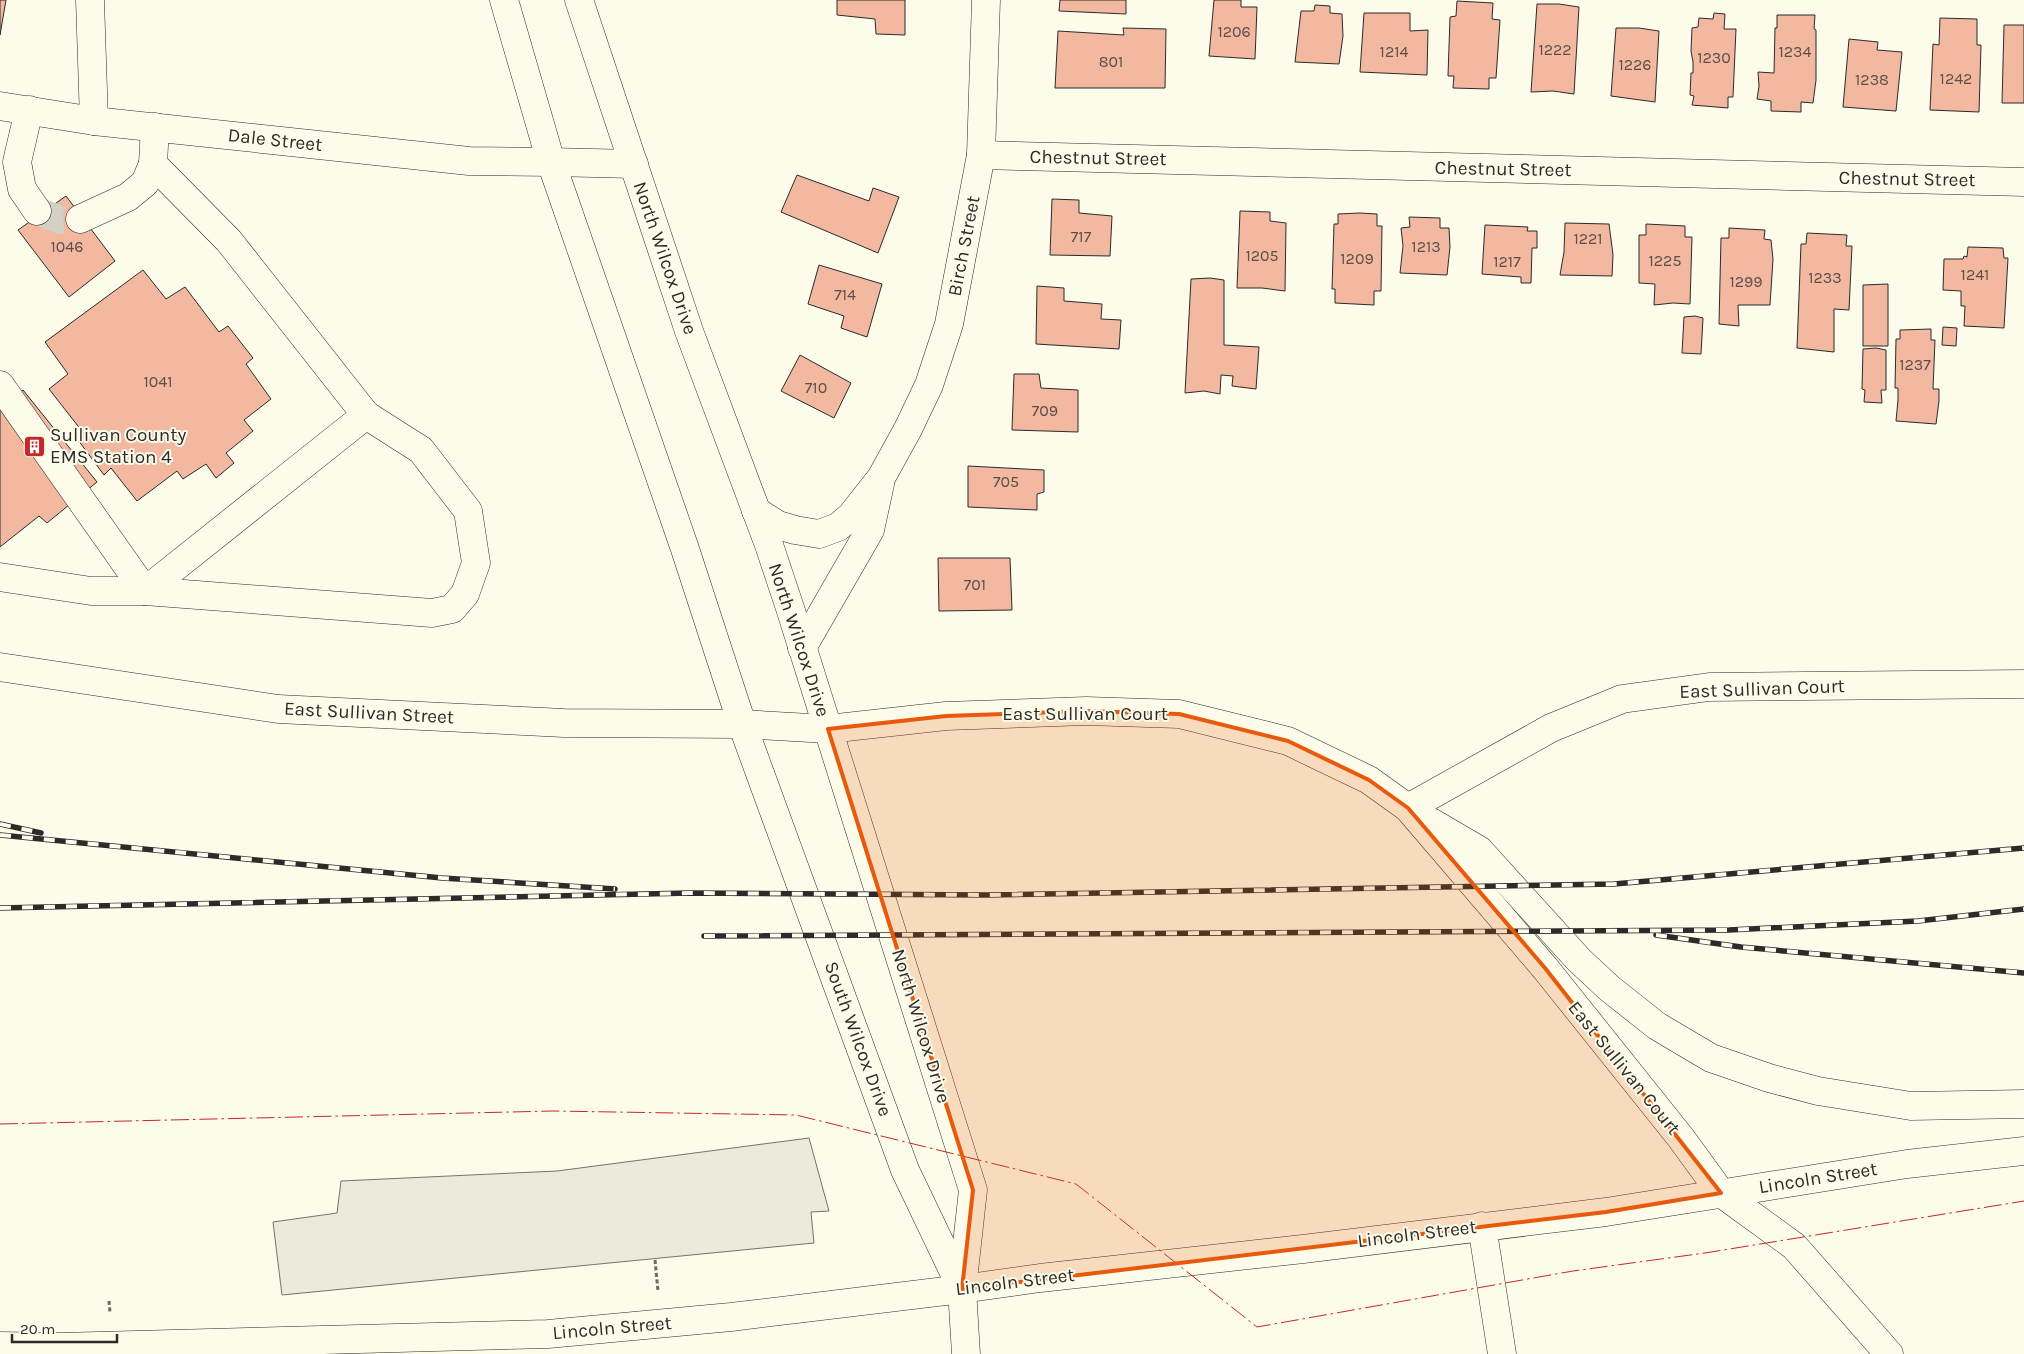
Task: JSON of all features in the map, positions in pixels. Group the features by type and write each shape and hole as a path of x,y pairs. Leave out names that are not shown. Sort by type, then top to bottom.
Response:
{"main road":[{"path":"90,0 94,121"},
{"path":"504,0 551,162 685,549 742,724"},
{"name":"North Wilcox Drive","path":"579,0 689,331 756,511 802,648 973,1190 962,1289"},
{"name":"Birch Street","path":"756,511 778,525 819,534 838,527 851,516 881,478 908,429 928,385 949,324 981,156 986,0"},
{"name":"Dale Street","path":"0,106 94,121 469,161 634,164"},
{"path":"28,110 17,162 22,188 37,212"},
{"path":"80,219 128,198 145,183 152,164 154,127"},
{"name":"Chestnut Street","path":"981,156 2024,182"},
{"path":"0,577 91,591 145,591 432,612 452,609 465,594 476,563 468,511 421,450 366,415 230,241 152,164"},
{"path":"0,385 145,591"},
{"path":"145,591 366,415"},
{"name":"Birch Street","path":"802,648 870,530 881,478"},
{"name":"East Sullivan Street","path":"0,667 278,709 564,723 742,724"},
{"name":"East Sullivan Court","path":"1408,808 1551,728 1622,699 1709,687 2024,684"},
{"name":"East Sullivan Court","path":"742,724 828,729 946,716 1086,711 1179,714 1288,741 1370,780 1408,808 1551,976 1722,1193 1794,1246 1889,1354"},
{"name":"South Wilcox Drive","path":"742,724 905,1170 962,1289 966,1354"},
{"path":"1408,808 1479,850 1591,971 1657,1026 1711,1058 1769,1078 1818,1091 1911,1106 2024,1104"},
{"name":"Lincoln Street","path":"0,1346 60,1351 548,1334 731,1317 1040,1278 1303,1249 1606,1212 1907,1164 2024,1151"},
{"path":"1482,1226 1502,1354"}],"highlighted area":[{"path":"1086,711 1179,714 1288,741 1369,780 1408,808 1545,968 1721,1193 1606,1212 962,1289 973,1190 828,729 946,716"}],"shaded area":[{"path":"809,1138 829,1211 811,1212 814,1243 282,1295 273,1222 337,1213 341,1181 557,1171"}],"building":[{"path":"0,0 6,0 0,35"},
{"path":"837,0 905,0 905,35 876,34 875,19 837,15"},
{"path":"1060,0 1126,0 1126,14 1059,11"},
{"path":"1214,0 1241,0 1241,7 1257,7 1255,59 1209,56"},
{"path":"1457,1 1493,3 1492,19 1500,20 1496,78 1489,78 1489,89 1453,88 1454,76 1448,76 1450,17 1456,16"},
{"path":"1537,4 1559,4 1579,7 1574,94 1553,91 1531,92"},
{"path":"1315,5 1330,6 1330,13 1342,14 1343,36 1339,64 1295,62 1301,11 1314,11"},
{"path":"1364,13 1410,13 1410,31 1428,30 1427,75 1360,72"},
{"path":"1714,13 1725,14 1724,29 1736,29 1733,97 1728,97 1728,108 1692,105 1694,96 1690,95 1691,73 1693,73 1691,51 1692,28 1698,27 1699,18 1713,19"},
{"path":"1777,15 1815,15 1816,80 1813,103 1801,102 1801,112 1771,111 1771,101 1757,99 1759,86 1758,72 1774,73"},
{"path":"1940,18 1977,19 1977,45 1981,45 1979,112 1930,110 1933,44 1939,45"},
{"path":"2004,25 2024,25 2024,103 2002,103"},
{"path":"1123,28 1166,29 1165,88 1055,88 1058,31 1124,35"},
{"path":"1616,28 1639,28 1659,31 1655,102 1611,96"},
{"path":"1849,39 1878,42 1877,50 1902,52 1896,111 1843,107"},
{"path":"797,175 869,201 873,188 899,197 878,253 781,212"},
{"path":"66,196 115,261 69,297 18,230"},
{"path":"1052,199 1079,200 1079,213 1112,216 1110,256 1050,255"},
{"path":"1240,211 1270,212 1270,221 1286,223 1285,291 1262,288 1237,288"},
{"path":"1338,214 1377,214 1377,226 1382,226 1381,291 1374,291 1374,305 1335,303 1335,289 1332,289 1334,224 1338,224"},
{"path":"1409,217 1440,218 1440,228 1449,228 1450,247 1447,275 1400,273 1403,246 1401,228 1410,227"},
{"path":"1565,223 1609,224 1613,255 1612,276 1560,275 1564,252"},
{"path":"1646,224 1685,226 1685,237 1692,237 1690,304 1654,305 1655,284 1639,283 1639,235 1646,235"},
{"path":"1485,225 1528,227 1527,231 1537,231 1537,248 1532,248 1531,283 1521,283 1521,277 1482,274"},
{"path":"1729,228 1765,230 1764,239 1771,240 1773,259 1770,305 1738,305 1739,326 1719,324 1721,238 1729,238"},
{"path":"1807,233 1847,235 1846,246 1852,246 1849,310 1834,309 1834,352 1797,348 1801,244 1806,244"},
{"path":"1968,247 2003,248 2004,258 2008,258 2004,328 1964,326 1965,306 1961,306 1961,291 1943,290 1944,259 1963,259 1964,256 1967,257"},
{"path":"819,265 882,284 867,337 841,328 844,316 808,304"},
{"path":"143,270 166,299 185,287 219,332 228,326 253,358 246,364 271,399 244,420 253,431 226,453 234,463 216,478 206,464 183,479 177,471 137,501 111,468 104,475 78,440 85,435 49,389 68,374 45,342"},
{"path":"1210,278 1224,280 1224,345 1259,347 1256,389 1232,386 1233,376 1221,375 1220,394 1204,391 1185,393 1191,279"},
{"path":"1888,284 1888,346 1863,346 1863,285"},
{"path":"1037,286 1064,288 1064,301 1102,304 1101,319 1121,320 1119,349 1036,344"},
{"path":"1695,316 1703,318 1701,354 1682,353 1684,317"},
{"path":"1943,327 1957,328 1956,346 1942,345"},
{"path":"1931,329 1931,340 1935,340 1933,389 1939,389 1936,424 1896,421 1898,388 1895,388 1896,339 1900,339 1900,330"},
{"path":"1876,348 1886,350 1886,390 1881,390 1882,403 1864,402 1865,390 1862,389 1863,349"},
{"path":"800,355 851,383 834,418 781,391"},
{"path":"1014,374 1039,374 1041,388 1078,390 1078,432 1012,430"},
{"name":"Sullivan County EMS Station 4","path":"23,390 97,482 47,523 39,516 0,547 0,409"},
{"path":"968,466 1044,470 1044,492 1037,494 1037,510 968,507"},
{"path":"938,558 1010,558 1012,610 939,611"}],"tunnel":[{"path":"37,211 61,220 80,219"}],"railway":[{"path":"0,824 41,833"},
{"path":"0,835 442,878 615,889"},
{"path":"0,908 690,893 987,895 1614,884 2024,848"},
{"path":"704,936 1729,930 1918,921 2024,909"},
{"path":"1656,935 1741,947 2024,973"}],"power":[{"path":"0,1124 553,1111 796,1115 1076,1184 1257,1327 1573,1271 1705,1253 2024,1201"}],"place":[{"name":"Sullivan County EMS Station 4","path":"34,446"}]}
